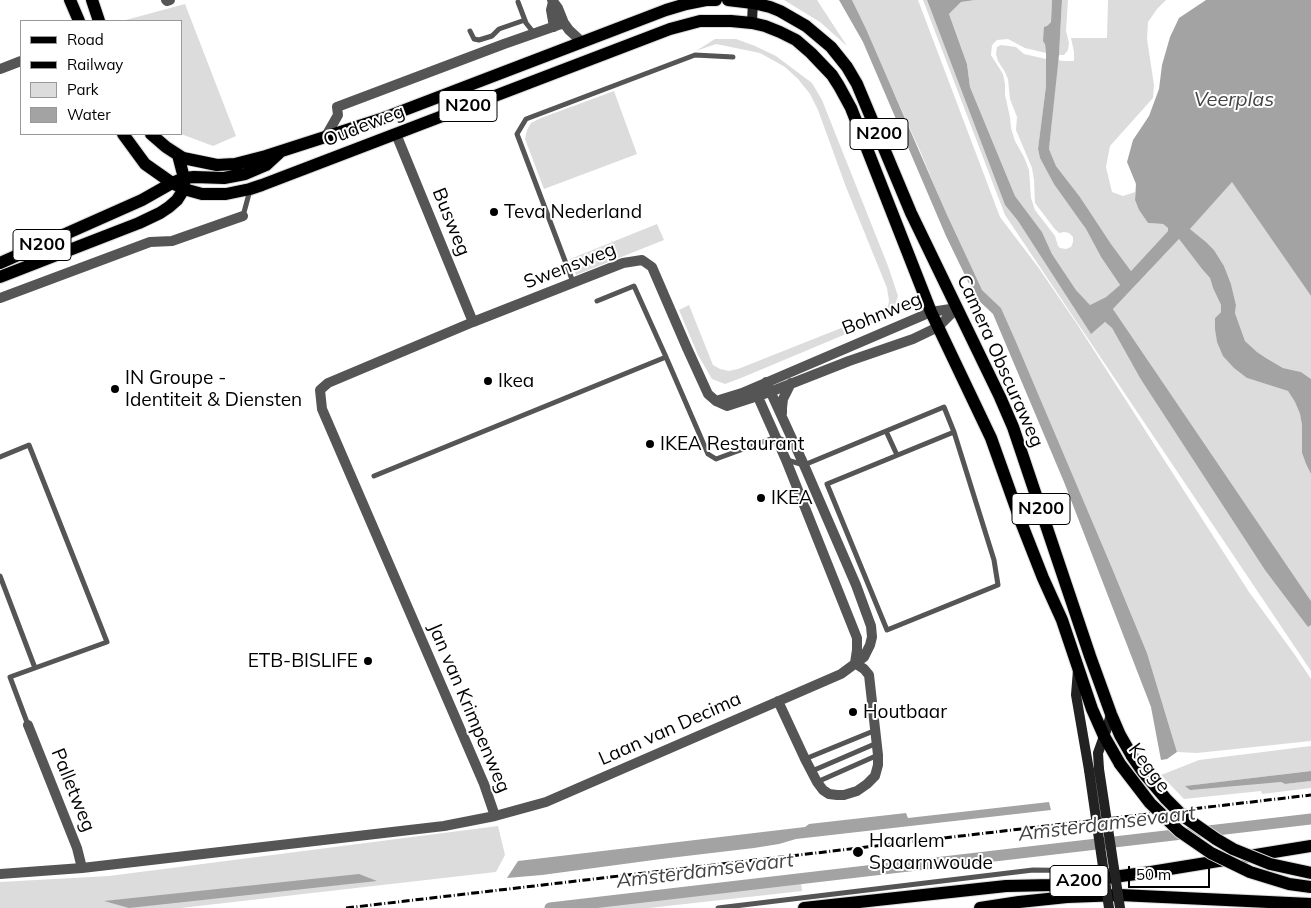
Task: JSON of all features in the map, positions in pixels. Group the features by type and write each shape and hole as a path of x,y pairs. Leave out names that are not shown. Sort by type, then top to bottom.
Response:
{"main road":[{"path":"70,0 78,20"},
{"path":"92,0 100,20"},
{"name":"Oudeweg","path":"178,155 183,158 203,162 225,165 235,164 390,116 666,10 706,0 716,0"},
{"name":"N200","path":"728,0 753,2"},
{"path":"752,23 753,2"},
{"name":"Camera Obscuraweg","path":"753,2 780,11 806,26 831,47 852,75 911,213 1000,397 1013,428 1111,714"},
{"name":"Oudeweg","path":"282,150 266,165 245,174 224,178 194,176 184,183 202,194 226,194 250,189 670,29 713,20 752,23"},
{"name":"N200","path":"752,23 780,32 804,46 824,66 839,86 851,108 931,312 991,438 1021,522 1062,620 1078,669"},
{"path":"124,135 145,164 172,183 184,183 178,155 152,135"},
{"name":"N200","path":"0,263 142,200 172,183"},
{"name":"N200","path":"0,277 160,213 178,200 184,183"},
{"path":"1078,669 1076,695 1094,770 1120,908"},
{"name":"Kegge","path":"1078,669 1092,709 1104,736 1120,764 1137,788 1164,817 1179,831 1203,848 1232,864 1250,872 1289,884 1311,887"},
{"path":"1109,908 1094,770 1111,714"},
{"name":"Kegge","path":"1111,714 1120,735 1143,772 1183,816 1216,839 1251,857 1270,864 1311,873"},
{"name":"A200","path":"804,908 1006,886 1053,884 1151,872 1311,846"},
{"name":"A200","path":"980,908 1067,897 1120,896 1311,904"}],"street":[{"path":"552,1 558,8 564,24 582,42"},
{"path":"552,1 554,27"},
{"name":"Oudeweg","path":"326,136 338,115 337,107 534,33 564,24"},
{"path":"0,69 20,61"},
{"name":"Busweg","path":"396,134 473,322"},
{"path":"0,298 150,242 172,240 243,216"},
{"name":"Swensweg","path":"473,322 623,263 642,260 652,266 704,386 708,394 716,401"},
{"name":"Bohnweg","path":"716,401 742,393 756,392 931,312 957,308"},
{"name":"Bohnweg","path":"768,387 791,383 849,360 913,339 938,327 957,308"},
{"name":"Jan van Krimpenweg","path":"0,874 82,868 444,826 495,816 484,784 322,409 320,390 328,383 473,322"},
{"name":"Laan van Decima","path":"783,419 783,399 791,383"},
{"name":"Laan van Decima","path":"495,816 546,802 841,674 864,657 870,645 872,636 871,626 804,465 768,387"},
{"path":"756,392 786,460 857,638 855,663 864,669 868,675 878,743 878,764 875,776 857,791 844,795 829,794 823,790 811,772 778,701"},
{"name":"Palletweg","path":"28,725 77,848 82,868"}],"lane":[{"path":"518,2 525,20 534,33"},
{"path":"470,31 474,39 479,40 492,36 499,30 525,20"},
{"path":"573,283 517,134 526,119 695,54 733,57"},
{"path":"243,216 250,189"},
{"path":"597,300 634,286 708,454 716,459 776,437 794,444"},
{"path":"374,476 666,356"},
{"path":"786,460 804,465 944,407 954,432 994,560 998,585 887,630 827,484 954,432"},
{"path":"886,431 897,455"},
{"path":"0,456 29,445 107,642 10,677 28,725"},
{"path":"842,555 856,556"},
{"path":"0,576 35,668"},
{"path":"805,759 876,730"},
{"path":"811,772 878,743"},
{"path":"817,782 878,755"},
{"path":"495,816 499,804"},
{"name":"A200","path":"718,908 1033,870 1151,872"},
{"name":"A200","path":"1001,908 1019,902"}],"green space":[{"path":"784,0 817,0 847,46 820,22"},
{"path":"852,0 918,0 1000,217 1038,267 1077,324 1249,592 1311,679 1311,741 1197,753 1177,752 1147,653 1001,308 982,290 960,248 921,153"},
{"path":"923,0 927,0 1005,205 1018,221 1091,333 1105,322 1112,328 1140,378 1308,627 1311,625 1311,671 1005,215"},
{"path":"975,0 1052,0 1051,22 1047,26 1045,43 1046,53 1025,48 1008,39 997,40 992,45 991,55 1003,74 1011,128 1029,170 1031,198 1035,210 1055,236 1058,246 1066,249 1071,247 1073,237 1069,233 1059,233 1035,203 1032,168 1016,130 1017,117 1010,99 1008,79 996,54 997,47 1001,45 1016,47 1024,54 1046,59 1046,86 1038,149 1040,158 1120,285 1106,297 1090,305 1076,290 1052,254 1042,232 1015,196 970,87 967,64 949,14 961,2"},
{"path":"1062,0 1068,0 1066,31 1069,43 1068,50 1064,55 1059,55"},
{"path":"1108,0 1166,0 1148,22 1147,39 1154,85 1153,98 1110,146 1106,167 1112,192 1123,196 1135,192 1135,200 1139,210 1148,223 1163,224 1168,228 1168,231 1131,271 1080,197 1056,166 1049,149 1058,60 1074,61 1071,38 1107,38"},
{"path":"185,4 236,136 213,146 182,134 182,20 126,20"},
{"path":"715,39 736,39 755,46 776,56 812,83 822,100 888,266 898,296 894,309 889,316 725,384 712,379 698,355 679,310 689,305 713,365 729,371 874,315 888,306 889,301 887,288 846,187 818,110 810,94 785,67 760,53 716,44 696,51"},
{"path":"614,91 637,154 544,189 525,139 531,123"},
{"path":"1232,181 1311,296 1311,379 1301,372 1283,368 1257,352 1245,341 1235,313 1236,305 1224,266 1214,250 1190,229"},
{"path":"657,224 664,240 576,275 570,259"},
{"path":"1179,239 1210,278 1221,305 1221,312 1215,318 1217,342 1247,378 1288,391 1300,414 1302,453 1311,474 1311,601 1113,309"},
{"path":"1311,746 1311,771 1186,786 1281,782 1285,784 1311,781 1311,788 1262,794 1261,791 1184,799 1161,775 1199,760"},
{"path":"498,826 505,855 496,872 181,908 0,908 0,882 109,876"},
{"path":"801,881 802,891 649,908 584,908"}],"water":[{"path":"839,0 852,0 982,290 1001,308 1016,342 1147,653 1177,752 1167,759 1161,760 1151,707 1064,482 993,314 976,298 946,236 863,42"},
{"name":"Veerplas","path":"927,0 975,0 961,2 949,14 967,64 970,87 1015,196 1042,232 1052,254 1076,290 1090,305 1106,297 1120,285 1101,257 1086,229 1054,184 1040,158 1038,149 1046,86 1044,27 1051,22 1052,0 1062,0 1059,55 1049,149 1056,166 1080,197 1131,271 1168,231 1168,228 1163,224 1148,223 1139,210 1135,200 1136,184 1127,162 1133,140 1149,116 1159,89 1162,65 1170,37 1179,18 1206,0 1311,0 1311,296 1232,182 1190,229 1214,250 1224,266 1236,305 1235,313 1245,341 1257,352 1283,368 1301,372 1311,379 1311,474 1302,453 1302,425 1295,402 1288,391 1247,378 1223,356 1217,342 1215,329 1215,318 1221,312 1221,305 1210,278 1179,239 1113,309 1311,601 1311,625 1308,627 1265,570 1140,378 1112,328 1105,322 1091,334 1018,221 1005,205"},
{"path":"1311,771 1311,781 1190,790 1185,786"},
{"path":"1049,802 1051,810 796,839 754,848 507,878 518,861 906,813 908,818"},
{"path":"359,874 377,881 129,908 104,901"}],"waterway":[{"name":"Amsterdamsevaart","path":"550,908 1311,819"}],"railway":[{"path":"346,908 1311,795"}],"place":[{"name":"Teva Nederland","path":"494,212"},
{"name":"Ikea","path":"488,381"},
{"name":"IN Groupe - Identiteit & Diensten","path":"115,389"},
{"name":"IKEA Restaurant","path":"650,444"},
{"name":"IKEA","path":"761,498"},
{"name":"ETB-BISLIFE","path":"368,661"},
{"name":"Houtbaar","path":"853,712"},
{"name":"Haarlem Spaarnwoude","path":"858,852"}]}
